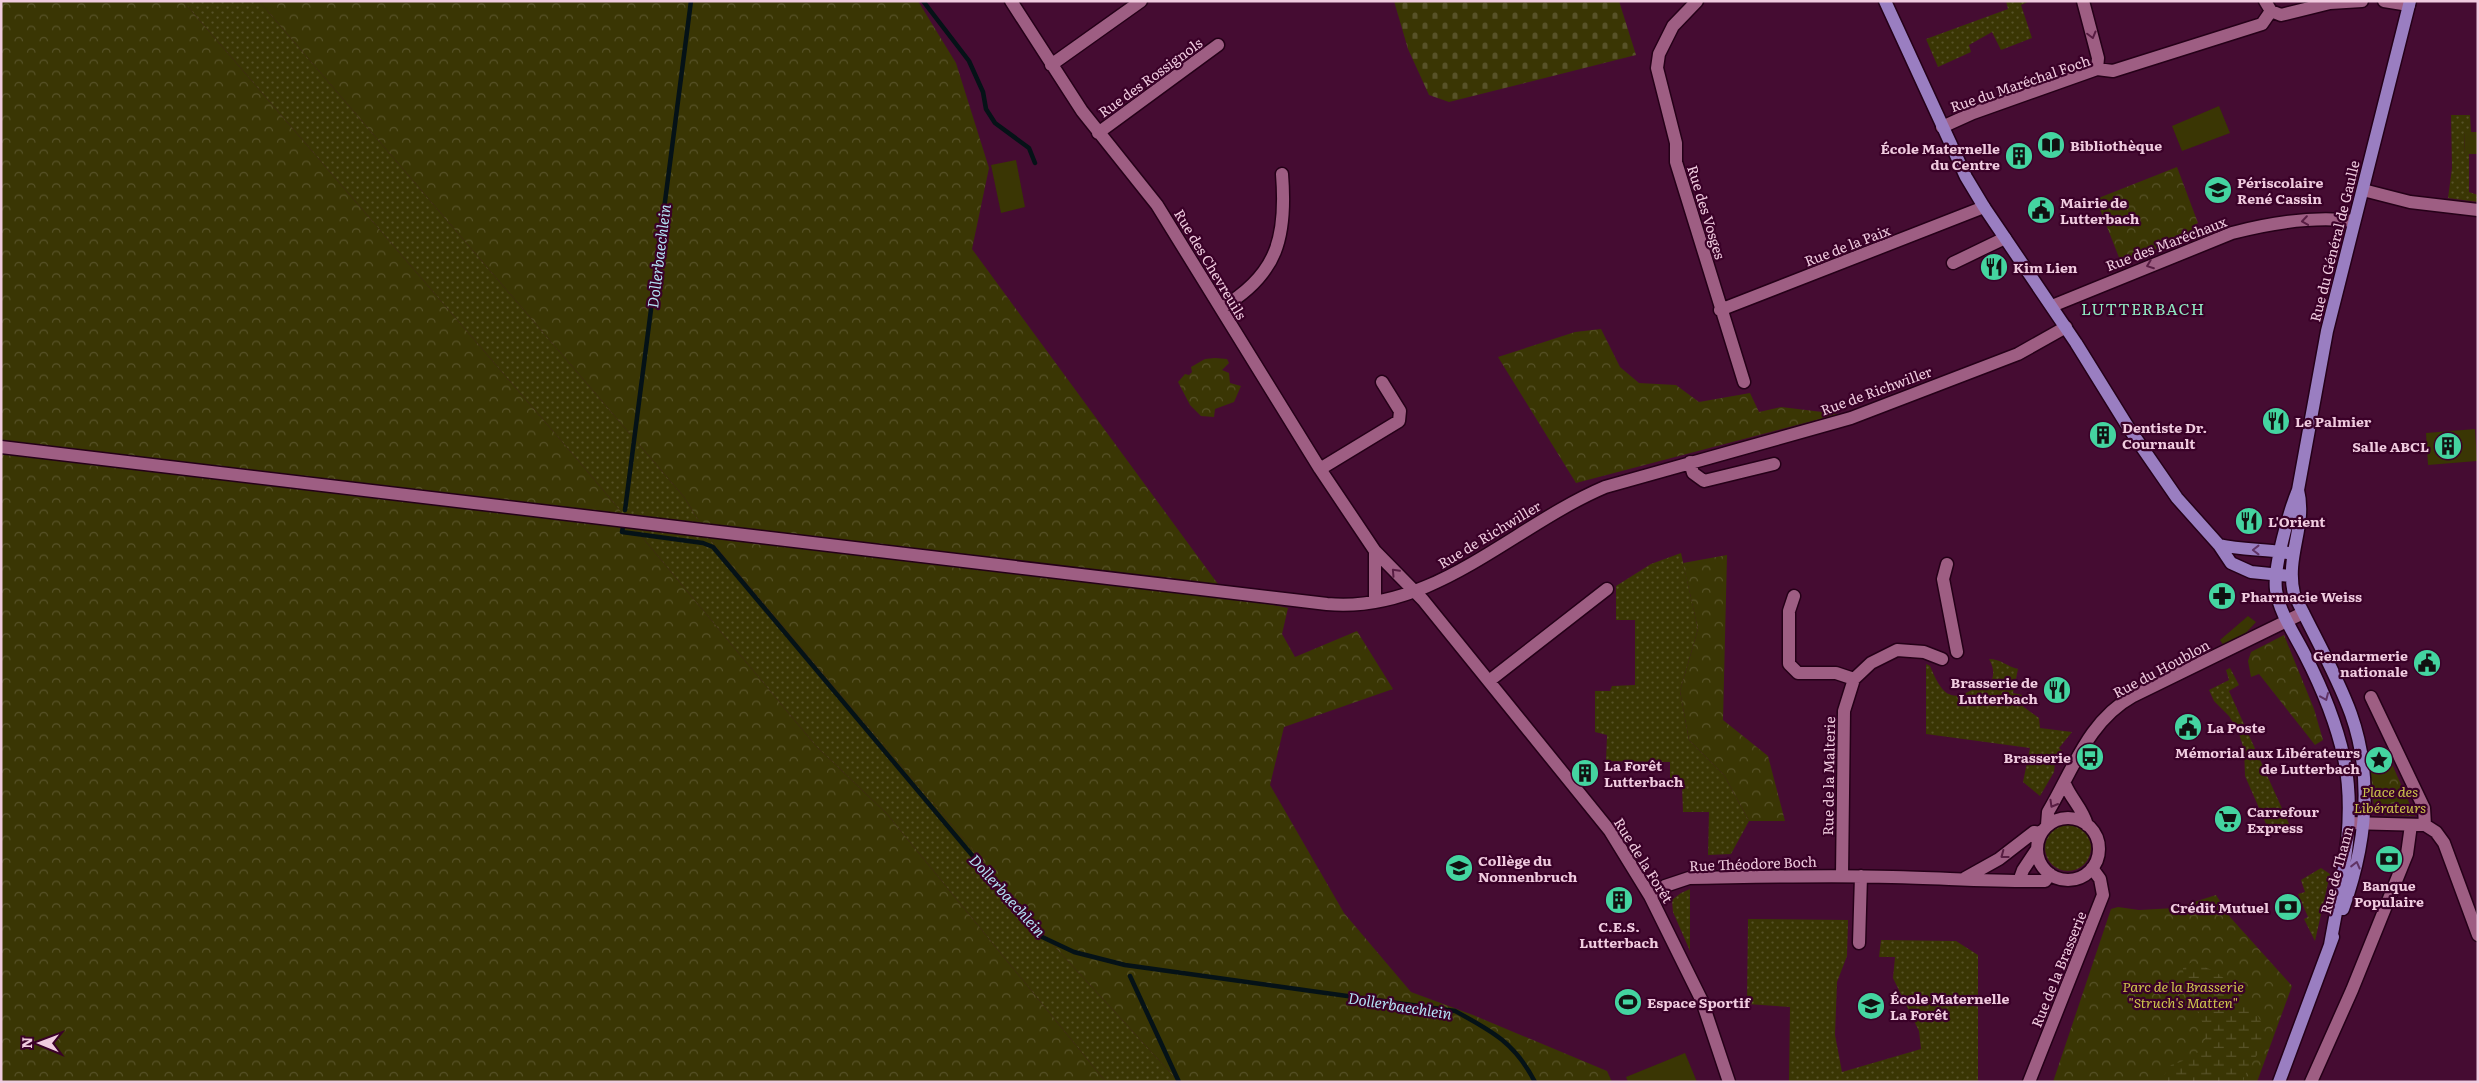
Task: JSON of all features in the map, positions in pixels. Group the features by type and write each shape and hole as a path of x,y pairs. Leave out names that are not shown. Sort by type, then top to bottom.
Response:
{"main road":[{"path":"1885,1 1966,177 1984,207 2066,327 2128,428 2177,498 2219,545 2232,563 2242,570 2290,576"},
{"name":"Rue du Général de Gaulle","path":"2290,576 2287,553 2291,508 2298,490 2327,331 2410,3"},
{"path":"2219,545 2240,550 2287,553"},
{"name":"Rue du Général de Gaulle","path":"2276,575 2287,553"},
{"name":"Rue de Thann","path":"2276,575 2276,590 2288,622 2317,678 2336,728 2348,779 2349,823 2342,880 2330,945"},
{"name":"Rue de Thann","path":"2279,1082 2344,906 2358,856 2364,824 2365,777 2359,739 2335,676 2294,594 2290,576"}],"street":[{"name":"Rue des Chevreuils","path":"1011,1 1051,66 1098,133 1158,205 1320,469 1375,551 1416,592"},
{"path":"1051,66 1141,1"},
{"name":"Rue des Vosges","path":"1697,1 1673,26 1659,54 1657,68 1676,143 1676,162 1720,310 1744,382"},
{"path":"2083,1 2098,58 2096,70"},
{"name":"Rue du Maréchal Foch","path":"1942,127 1973,113 2096,70 2107,72 2126,67 2262,24 2268,6 2281,15 2330,3 2362,1"},
{"path":"2384,1 2410,3"},
{"name":"Rue des Rossignols","path":"1098,133 1218,45"},
{"path":"1221,308 1238,298 1258,281 1280,240 1285,210 1282,174"},
{"path":"2363,190 2410,202 2478,210"},
{"name":"Rue de la Paix","path":"1720,310 1984,207"},
{"name":"Rue des Maréchaux","path":"2052,306 2232,233 2260,226 2330,218 2354,222"},
{"path":"1953,263 2005,238"},
{"name":"Rue de Richwiller","path":"1,447 1327,604 1356,605 1416,592 1444,579 1579,498 1620,482 1850,418 2018,354 2066,327"},
{"path":"1320,469 1399,421 1400,411 1382,382"},
{"path":"1690,462 1693,472 1704,481 1774,464"},
{"path":"1375,551 1375,602"},
{"path":"1947,564 1943,579 1957,652"},
{"path":"1489,681 1607,589"},
{"name":"Rue de la Forêt","path":"1416,592 1610,831 1650,896 1702,1001 1729,1082"},
{"path":"1794,596 1788,612 1789,664 1798,673 1836,673 1854,679"},
{"name":"Rue du Houblon","path":"2044,829 2048,812 2065,784 2090,734 2109,713 2133,696 2288,622 2303,613"},
{"name":"Rue de la Malterie","path":"1842,876 1844,710 1854,679 1871,663 1897,650 1924,652 1942,659"},
{"path":"2371,697 2424,808 2425,826"},
{"path":"2037,849 2043,867 2050,874 2067,880 2085,874 2092,868 2098,850 2098,841 2087,825 2084,814 2070,796 2065,784"},
{"path":"1965,878 1999,859 2034,832 2044,829 2063,818 2080,820 2087,825"},
{"path":"2349,823 2425,826 2436,832 2444,843 2478,935"},
{"path":"2311,1082 2352,990 2408,854 2411,825"},
{"path":"2019,881 2023,870 2037,849 2044,829"},
{"name":"Rue de la Brasserie","path":"2029,1082 2102,895 2100,879 2092,868"},
{"name":"Rue Théodore Boch","path":"1650,896 1665,886 1689,878 1860,876 2045,881 2050,874"},
{"path":"1859,943 1860,876"}],"green space":[{"path":"1,1 183,1 583,466 816,746 887,814 1106,1082 1,1082"},
{"path":"183,1 259,1 684,497 712,542 1057,949 1179,1082 1106,1082 887,814 816,746 583,466"},
{"path":"259,1 918,1 956,63 989,168 972,249 1226,595 1288,608 1282,634 1295,657 1357,631 1393,689 1284,727 1270,785 1344,913 1411,992 1473,1015 1607,1071 1612,1082 1179,1082 1057,949 712,542 684,497"},
{"path":"1394,1 1619,1 1636,55 1449,102 1429,95 1408,49"},
{"path":"2006,1 2030,1 2021,5 2032,38 2001,50 1992,32 1969,45 1971,52 1938,67 1926,39 2008,9"},
{"path":"2219,106 2230,133 2182,151 2172,126"},
{"path":"2451,115 2470,115 2471,132 2464,133 2465,154 2469,154 2469,192 2478,195 2478,202 2448,198 2452,168"},
{"path":"2464,132 2478,132 2478,154 2465,154"},
{"path":"1016,160 1025,207 1001,213 991,165"},
{"path":"2177,167 2198,223 2192,226 2195,234 2125,261 2120,260 2096,199"},
{"path":"1601,329 1620,367 1639,383 1676,385 1699,402 1750,393 1759,412 1781,407 1839,414 1576,483 1498,357 1575,332"},
{"path":"1205,359 1227,359 1229,363 1222,370 1229,373 1230,383 1241,386 1234,402 1215,409 1214,417 1201,416 1190,405 1178,382 1185,374 1189,375 1192,372 1191,367"},
{"path":"2475,429 2477,461 2428,465 2426,433"},
{"path":"1681,553 1698,629 1680,691 1689,740 1724,775 1749,821 1731,854 1708,855 1709,812 1683,812 1682,785 1670,785 1670,762 1606,761 1607,735 1595,732 1595,691 1610,691 1612,686 1635,685 1635,620 1616,620 1616,586 1651,564"},
{"path":"1727,555 1723,720 1768,756 1785,821 1749,821 1724,775 1689,740 1680,691 1698,629 1683,563"},
{"path":"2248,616 2256,622 2244,635 2224,646 2220,640"},
{"path":"2284,635 2314,709 2323,740 2315,745 2259,674 2251,677 2248,661 2251,652"},
{"path":"1989,659 1997,660 2018,669 2013,693 2022,695 2021,705 2039,718 2040,728 2072,732 2059,748 2062,751 2055,762 2054,772 2040,796 2023,782 2030,748 1926,734 1926,664 1930,666 1943,689 1948,694 1954,696 1969,692 1979,685 1986,688 1989,685 1993,674"},
{"path":"2230,668 2239,685 2229,691 2289,824 2270,833 2245,776 2244,749 2238,731 2229,716 2214,701 2209,690 2229,680 2226,670"},
{"name":"Place des Libérateurs","path":"2384,746 2415,816 2385,815 2374,808 2368,751"},
{"path":"2063,825 2073,825 2087,835 2091,848 2087,861 2081,867 2073,871 2063,871 2049,861 2045,853 2045,843 2055,829"},
{"path":"2321,868 2330,874 2315,941 2304,919 2308,917 2298,894 2305,892 2301,880"},
{"path":"1690,889 1690,951 1673,912 1672,900"},
{"name":"Parc de la Brasserie \"Struch's Matten\"","path":"2216,895 2230,917 2292,986 2257,1082 2053,1082 2111,909 2118,907 2139,910 2175,908"},
{"path":"1748,919 1848,920 1847,956 1837,982 1835,1035 1842,1072 1921,1049 1919,1031 1893,978 1895,957 1879,957 1881,940 1956,941 1978,955 1978,1082 1789,1082 1790,1007 1747,1004"},
{"path":"2192,962 2224,978 2256,1012 2261,1022 2264,1040 2243,1082 2162,1082 2162,1078 2171,1065 2192,1057 2202,1047 2205,1036 2203,1024 2185,983 2183,968"},
{"path":"1685,1053 1697,1082 1628,1082 1626,1077"}],"waterway":[{"name":"Dollerbaechlein","path":"625,510 691,1"},
{"path":"923,1 969,61 983,92 986,109 995,123 1029,148 1035,163"},
{"name":"Dollerbaechlein","path":"623,527 622,532 703,543 713,547 1040,936 1074,952 1125,965 1455,1011 1501,1039 1519,1057 1535,1082"},
{"path":"1130,976 1179,1082"}],"place":[{"name":"Bibliothèque","path":"2051,145"},
{"name":"École Maternelle du Centre","path":"2019,156"},
{"name":"Périscolaire René Cassin","path":"2218,190"},
{"name":"Mairie de Lutterbach","path":"2041,210"},
{"name":"Kim Lien","path":"1994,267"},
{"name":"Le Palmier","path":"2276,421"},
{"name":"Dentiste Dr. Cournault","path":"2103,435"},
{"name":"Salle ABCL","path":"2448,446"},
{"name":"L'Orient","path":"2249,521"},
{"name":"Pharmacie Weiss","path":"2222,596"},
{"name":"Gendarmerie nationale","path":"2427,663"},
{"name":"Brasserie de Lutterbach","path":"2057,690"},
{"name":"La Poste","path":"2188,727"},
{"name":"Brasserie","path":"2090,757"},
{"name":"Mémorial aux Libérateurs de Lutterbach","path":"2379,760"},
{"name":"La Forêt Lutterbach","path":"1585,773"},
{"name":"Carrefour Express","path":"2228,819"},
{"name":"Banque Populaire","path":"2389,859"},
{"name":"Collège du Nonnenbruch","path":"1459,868"},
{"name":"C.E.S. Lutterbach","path":"1619,900"},
{"name":"Crédit Mutuel","path":"2288,907"},
{"name":"Espace Sportif","path":"1628,1002"},
{"name":"École Maternelle La Forêt","path":"1871,1006"}],"district":[{"name":"LUTTERBACH","path":"2143,308"}]}
